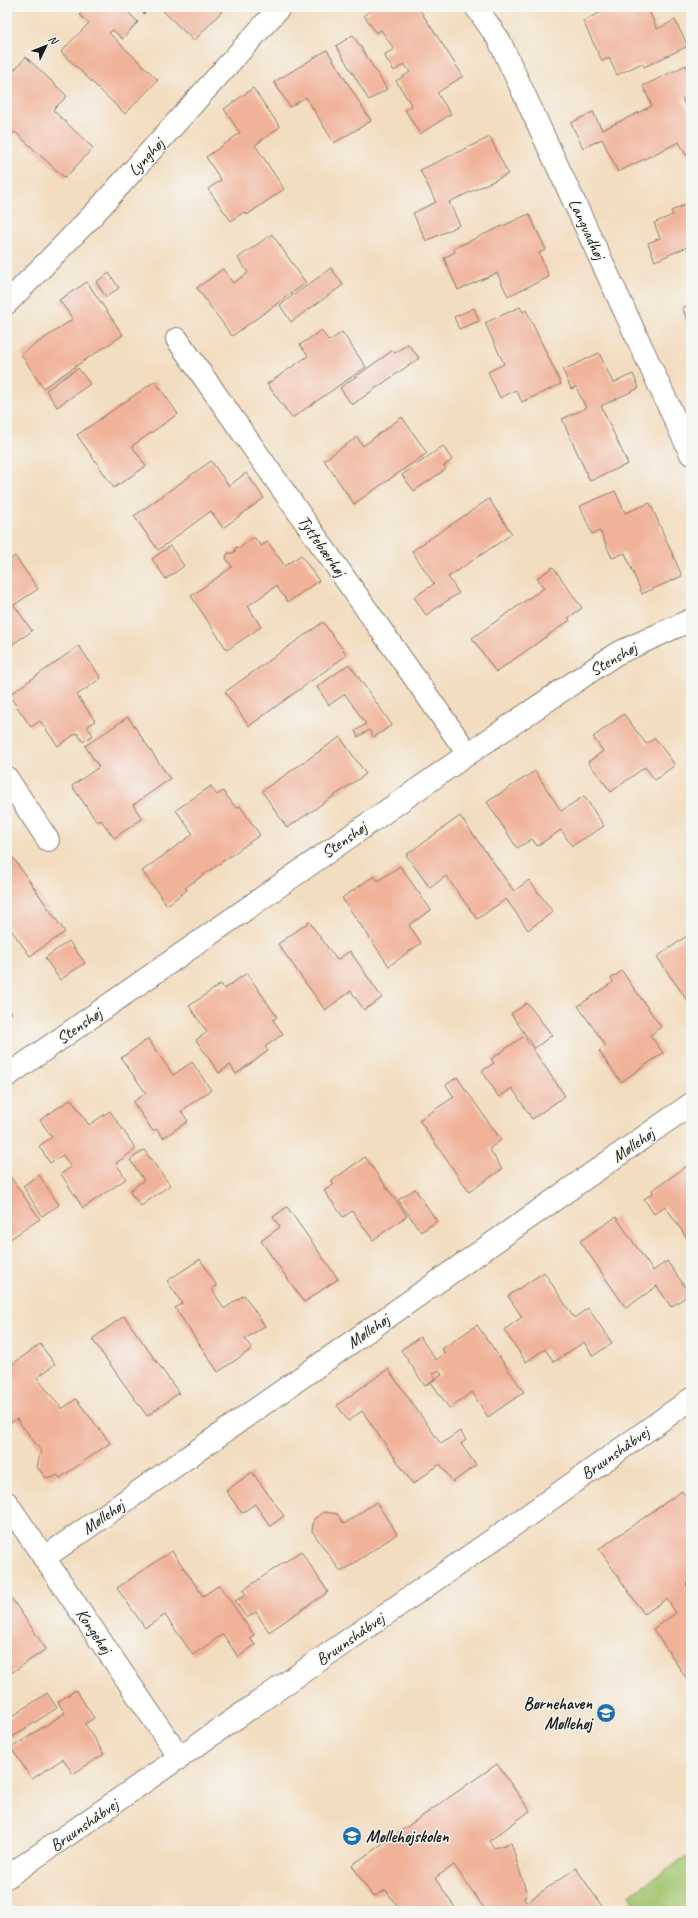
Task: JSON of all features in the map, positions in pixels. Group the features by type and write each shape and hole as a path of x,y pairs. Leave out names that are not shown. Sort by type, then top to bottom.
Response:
{"street":[{"name":"Lynghøj","path":"7,303 93,215 280,7"},
{"name":"Langvadhøj","path":"476,7 499,40 691,454"},
{"name":"Tyttebærhøj","path":"177,339 468,754"},
{"name":"Stenshøj","path":"7,1076 468,754 616,654 691,620"},
{"path":"7,778 48,840"},
{"name":"Møllehøj","path":"44,1558 691,1104"},
{"name":"Bruunshåbvej","path":"7,1877 180,1758 691,1399"},
{"name":"Kongehøj","path":"7,1504 180,1758"}],"green space":[{"path":"686,1857 691,1864 691,1911 640,1911 629,1895"}],"building":[{"path":"87,7 123,7 138,22 122,39 113,30 109,33 158,80 125,114 61,52 89,23 80,15"},
{"path":"137,7 150,7 144,14"},
{"path":"159,7 226,7 194,41"},
{"path":"371,7 418,7 463,76 437,93 451,114 420,134 405,110 412,106 396,81 410,72 404,64 394,71 384,55 394,49 381,30 376,33 364,15 370,12 368,9"},
{"path":"612,7 647,7 657,29 675,20 688,46 644,67 642,63 617,75 609,58 602,61 583,21"},
{"path":"353,35 387,89 369,100 336,46"},
{"path":"327,50 371,121 334,143 306,97 290,107 274,82"},
{"path":"26,57 67,96 53,110 93,148 65,178 15,132 7,141 7,90 12,85 7,78"},
{"path":"686,65 691,76 691,94 682,99 691,117 691,153 686,155 679,142 618,172 602,139 583,148 571,123 593,112 602,130 652,106 643,86"},
{"path":"253,88 280,127 255,145 284,189 247,215 244,212 231,221 208,189 221,180 206,157 240,133 224,109"},
{"path":"490,137 508,174 449,202 460,225 426,241 413,213 436,202 420,170"},
{"path":"691,202 691,248 688,249 687,247 655,261 648,243 660,238 654,223 673,215 671,211"},
{"path":"529,214 546,250 539,253 549,277 508,296 497,273 458,290 444,258 455,252 454,248"},
{"path":"272,234 306,283 232,336 197,288 223,269 233,283 248,273 238,258"},
{"path":"331,268 343,285 291,322 280,305"},
{"path":"109,273 119,288 106,297 96,282"},
{"path":"87,282 123,335 43,388 21,354 73,319 59,300"},
{"path":"691,304 691,327 682,308"},
{"path":"520,307 523,312 526,310 561,384 522,402 516,390 500,398 488,372 504,364 485,323"},
{"path":"474,308 479,321 459,329 454,317"},
{"path":"321,330 329,341 342,332 366,367 292,418 267,384 308,356 300,345"},
{"path":"408,344 419,358 352,405 340,388 393,350 395,353"},
{"path":"599,353 613,383 633,374 639,388 601,406 628,464 590,481 562,419 586,408 576,387 571,389 563,370"},
{"path":"78,368 90,384 57,407 46,390"},
{"path":"155,381 178,414 132,446 146,466 114,488 77,435"},
{"path":"402,417 427,453 354,504 324,460 357,437 363,446"},
{"path":"443,446 452,460 444,466 446,469 414,491 402,475"},
{"path":"211,461 229,486 246,473 264,498 223,528 211,511 158,550 134,516"},
{"path":"615,491 625,513 650,503 682,576 642,594 625,553 612,558 600,531 592,534 580,506"},
{"path":"489,499 512,534 448,577 459,593 426,615 414,597 434,584 412,551"},
{"path":"252,538 255,538 261,546 268,542 285,566 301,555 319,581 288,602 276,586 248,606 261,627 227,650 191,596 232,567 226,558 228,553 234,553 236,547 240,548"},
{"path":"170,546 184,566 166,579 152,559"},
{"path":"15,556 38,589 14,605 32,631 7,648 7,562"},
{"path":"553,567 582,608 568,618 570,620 496,672 472,638 544,588 537,578"},
{"path":"323,622 347,655 249,726 225,692"},
{"path":"79,646 101,678 77,695 95,721 87,727 93,735 83,742 77,733 58,746 40,721 31,727 9,695"},
{"path":"349,664 392,725 374,737 369,730 358,737 355,731 366,724 345,694 329,705 317,687"},
{"path":"624,714 646,744 655,738 675,765 655,780 645,767 611,792 588,762 603,751 593,737"},
{"path":"128,717 170,779 133,805 142,819 114,838 101,820 97,822 72,786 99,767 85,746"},
{"path":"340,737 366,774 287,828 262,791"},
{"path":"535,771 561,811 584,796 604,826 572,846 561,830 537,846 532,839 517,848 487,802"},
{"path":"211,786 217,795 223,791 236,808 240,806 260,835 185,888 187,890 167,905 142,871 193,834 176,810"},
{"path":"460,816 514,891 529,880 553,912 528,930 506,899 477,919 446,876 430,888 406,855"},
{"path":"7,849 65,932 30,956 7,924"},
{"path":"400,866 431,910 409,925 421,943 389,966 342,898 374,876 378,881"},
{"path":"309,922 337,960 350,951 382,998 364,1010 351,991 325,1010 278,944"},
{"path":"691,933 691,1006 657,957"},
{"path":"69,941 85,963 60,980 45,958"},
{"path":"622,971 661,1027 650,1035 663,1053 621,1082 599,1051 606,1046 578,1006 613,982 611,978"},
{"path":"247,973 277,1017 273,1020 283,1034 265,1047 268,1051 236,1074 230,1065 219,1073 196,1040 207,1032 189,1006 221,984 224,989"},
{"path":"527,1003 552,1035 535,1048 511,1014"},
{"path":"7,1007 12,1013 7,1016"},
{"path":"524,1036 565,1096 532,1119 512,1088 499,1097 482,1071 494,1063 491,1059"},
{"path":"148,1039 173,1075 192,1062 211,1090 181,1111 188,1121 163,1138 157,1129 153,1131 133,1102 146,1093 121,1058"},
{"path":"457,1077 501,1140 489,1149 502,1169 469,1192 419,1120 454,1097 446,1085"},
{"path":"71,1099 89,1125 110,1111 136,1149 116,1163 126,1179 83,1208 61,1174 71,1167 63,1155 50,1163 39,1146 52,1137 40,1120"},
{"path":"144,1150 170,1185 141,1206 129,1191 144,1180 130,1160"},
{"path":"365,1157 407,1216 373,1240 352,1211 343,1217 324,1191 334,1184 331,1181"},
{"path":"689,1165 691,1167 691,1244 665,1206 654,1214 644,1199 653,1193 652,1190"},
{"path":"7,1172 40,1219 7,1241"},
{"path":"39,1175 59,1205 42,1216 23,1186"},
{"path":"415,1189 437,1221 421,1232 398,1200"},
{"path":"287,1207 338,1279 304,1302 261,1241 280,1227 273,1217"},
{"path":"616,1217 653,1271 667,1261 690,1294 671,1307 657,1286 626,1308 580,1241"},
{"path":"200,1259 217,1286 212,1289 224,1309 244,1295 265,1326 245,1339 252,1349 218,1372 175,1308 182,1303 167,1281"},
{"path":"544,1272 574,1318 588,1308 612,1343 593,1356 584,1342 554,1362 545,1349 526,1362 504,1330 522,1317 508,1296"},
{"path":"124,1316 179,1393 147,1416 92,1339"},
{"path":"477,1325 524,1392 488,1417 472,1392 449,1408 431,1382 442,1375 439,1370 433,1374 436,1378 425,1386 401,1350 420,1337 436,1360 445,1353 442,1349"},
{"path":"40,1344 55,1364 37,1378 62,1409 76,1399 110,1443 60,1478 57,1475 52,1478 45,1477 37,1467 41,1451 17,1419 7,1425 7,1368"},
{"path":"388,1369 441,1444 460,1431 466,1440 461,1444 476,1465 453,1482 440,1464 413,1484 362,1411 348,1421 337,1405"},
{"path":"252,1472 284,1516 270,1526 255,1504 242,1513 226,1491"},
{"path":"682,1491 691,1504 691,1581 686,1584 691,1591 691,1685 653,1629 676,1613 667,1599 644,1614 599,1549"},
{"path":"376,1502 397,1534 341,1572 312,1531 314,1519 324,1512 337,1514 344,1524"},
{"path":"172,1551 203,1596 219,1585 254,1635 250,1638 255,1645 238,1657 223,1634 193,1655 165,1615 145,1628 117,1588"},
{"path":"301,1551 328,1592 269,1632 256,1612 247,1618 235,1601 246,1595 243,1590"},
{"path":"10,1596 46,1649 7,1676 7,1598"},
{"path":"76,1690 94,1718 85,1724 104,1754 73,1774 63,1759 32,1779 11,1748 65,1713 58,1702"},
{"path":"47,1693 57,1708 11,1738 7,1732 7,1720"},
{"path":"497,1764 530,1811 489,1841 494,1848 511,1843 527,1894 524,1898 527,1902 576,1868 605,1911 486,1911 454,1865 435,1878 457,1911 400,1911 386,1890 373,1897 352,1865"}],"place":[{"name":"Børnehaven Møllehøj","path":"606,1713"},
{"name":"Møllehøjskolen","path":"352,1836"}]}
